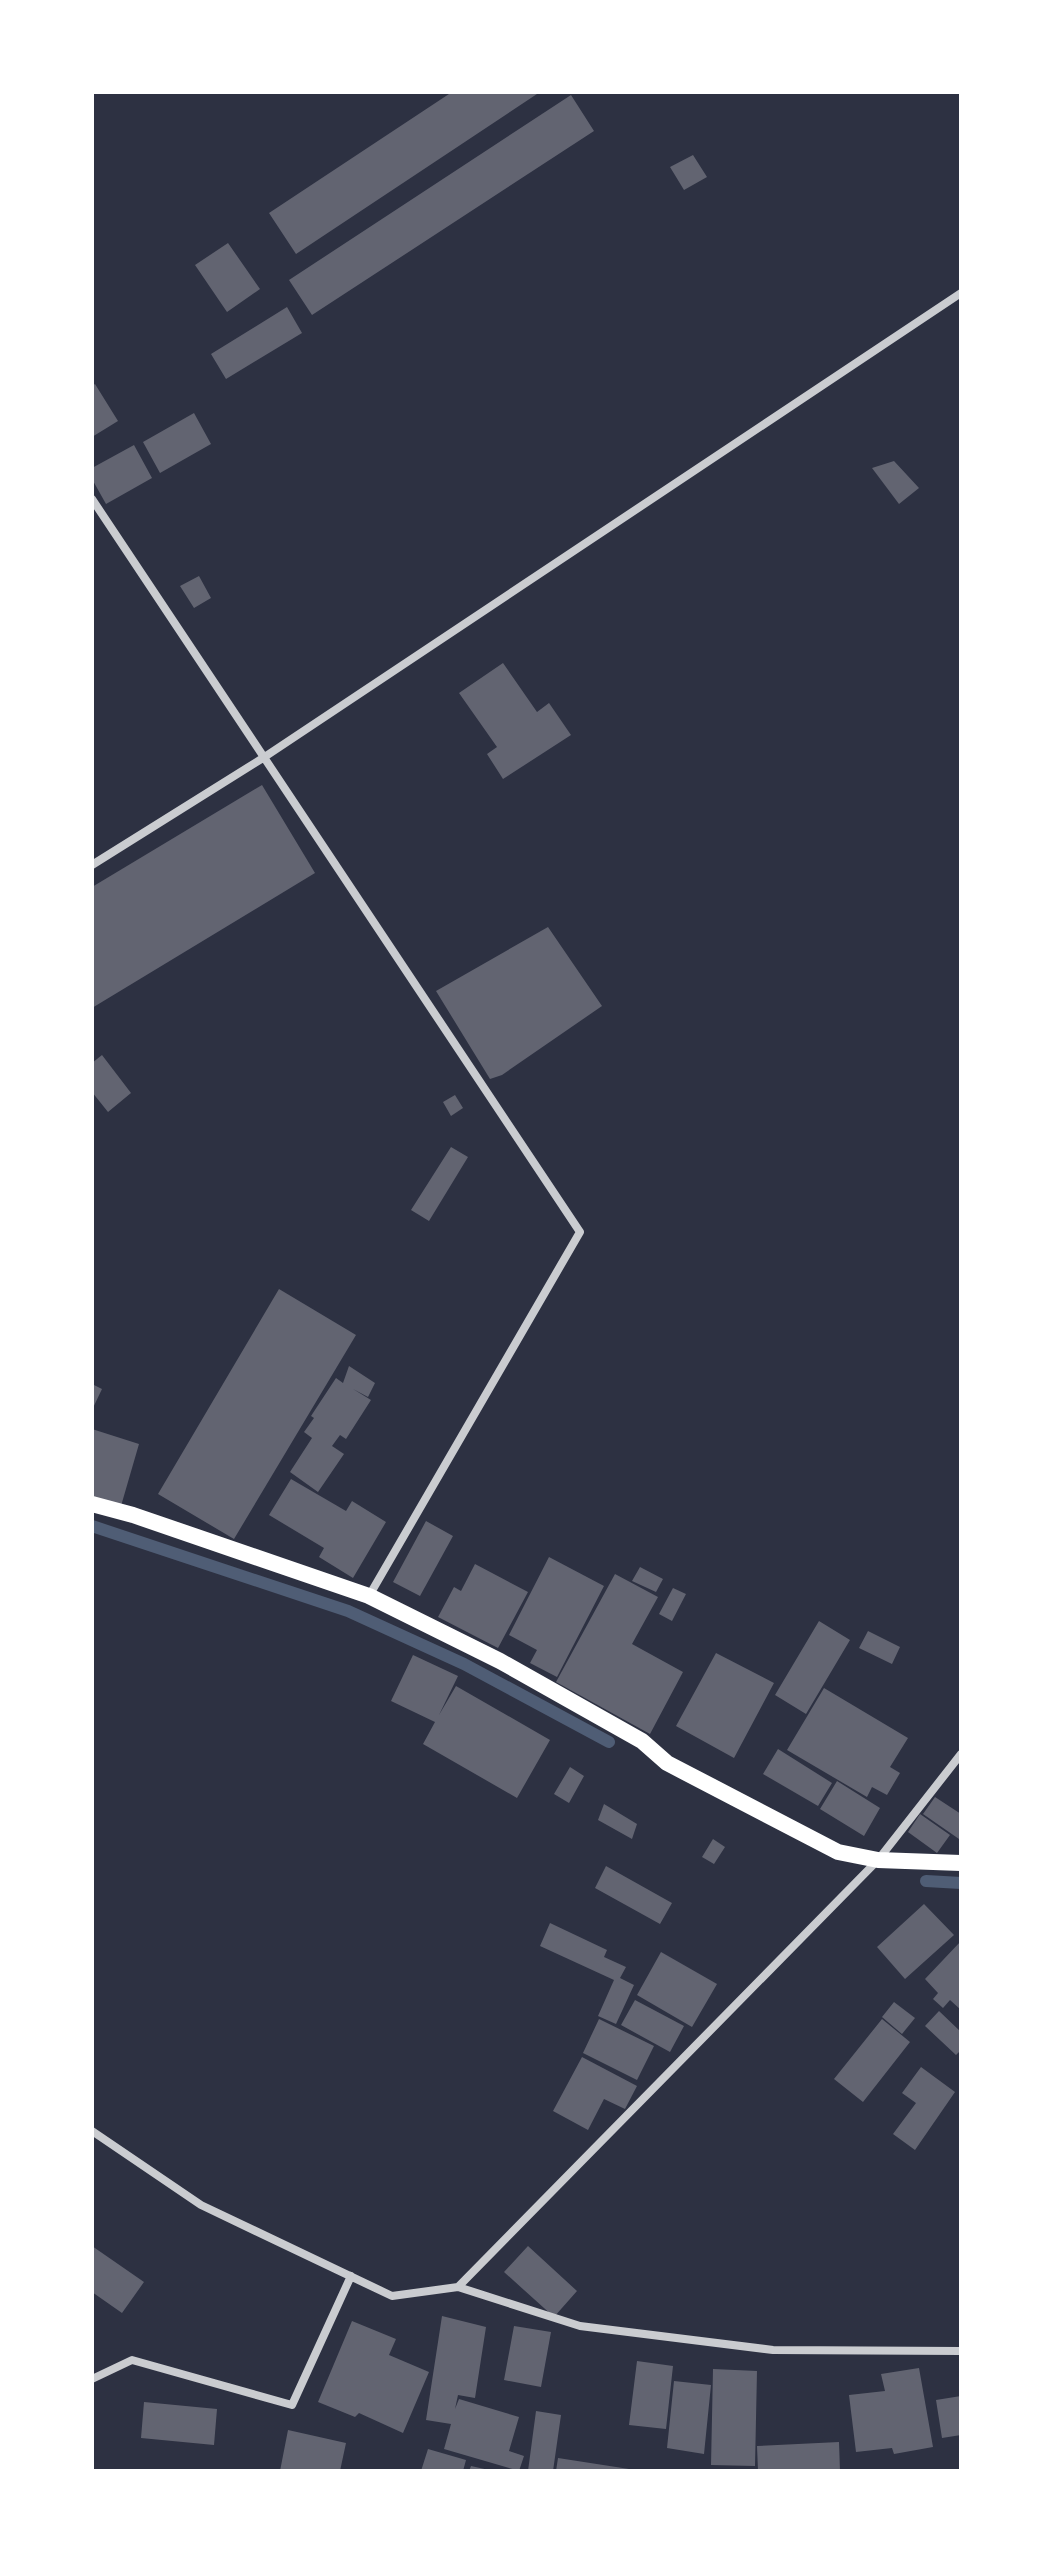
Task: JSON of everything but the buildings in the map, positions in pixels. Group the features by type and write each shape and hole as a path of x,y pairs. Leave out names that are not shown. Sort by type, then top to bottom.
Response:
{"main road":[{"path":"92,1504 133,1515 369,1596 500,1661 642,1741 667,1763 838,1852 878,1860 961,1863"}],"street":[{"path":"92,865 263,758 961,293"},
{"path":"92,499 580,1232 369,1596"},
{"path":"458,2287 878,1860 961,1754"},
{"path":"92,2131 201,2205 392,2296 458,2287 580,2326 773,2350 961,2351"},
{"path":"92,2379 132,2360 292,2405 351,2276"}],"waterway":[{"path":"92,1526 348,1611 464,1664 609,1742"},
{"path":"926,1881 961,1883"}]}
